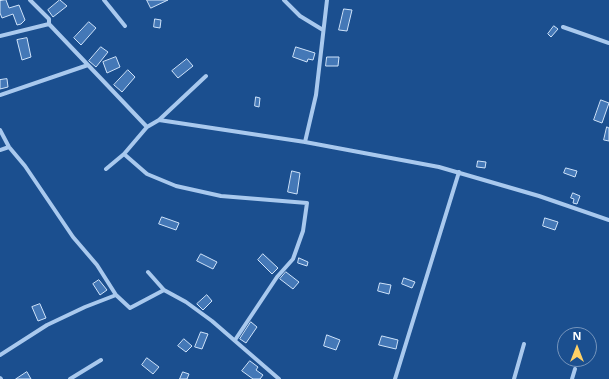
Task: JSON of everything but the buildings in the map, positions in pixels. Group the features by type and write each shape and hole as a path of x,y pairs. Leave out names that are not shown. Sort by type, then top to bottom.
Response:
{"street":[{"path":"30,0 49,19 49,24 146,127"},
{"path":"104,0 125,26"},
{"path":"284,0 300,16 324,30"},
{"path":"305,142 316,95 327,0"},
{"path":"0,36 49,24"},
{"path":"563,27 609,43"},
{"path":"0,95 88,65"},
{"path":"106,169 124,154 146,127 159,120 206,76"},
{"path":"159,120 305,142 459,172 609,220"},
{"path":"0,130 9,147 25,166 73,237 96,265 116,295 130,308 164,290"},
{"path":"0,150 9,147"},
{"path":"124,154 147,174 176,186 221,196 308,203 303,231 293,260 277,277 235,340"},
{"path":"395,379 459,172"},
{"path":"148,272 164,290 186,302 235,340 279,379"},
{"path":"0,355 47,325 85,307 116,295"},
{"path":"514,379 524,344"},
{"path":"70,379 101,360"},
{"path":"572,379 575,370"}]}
